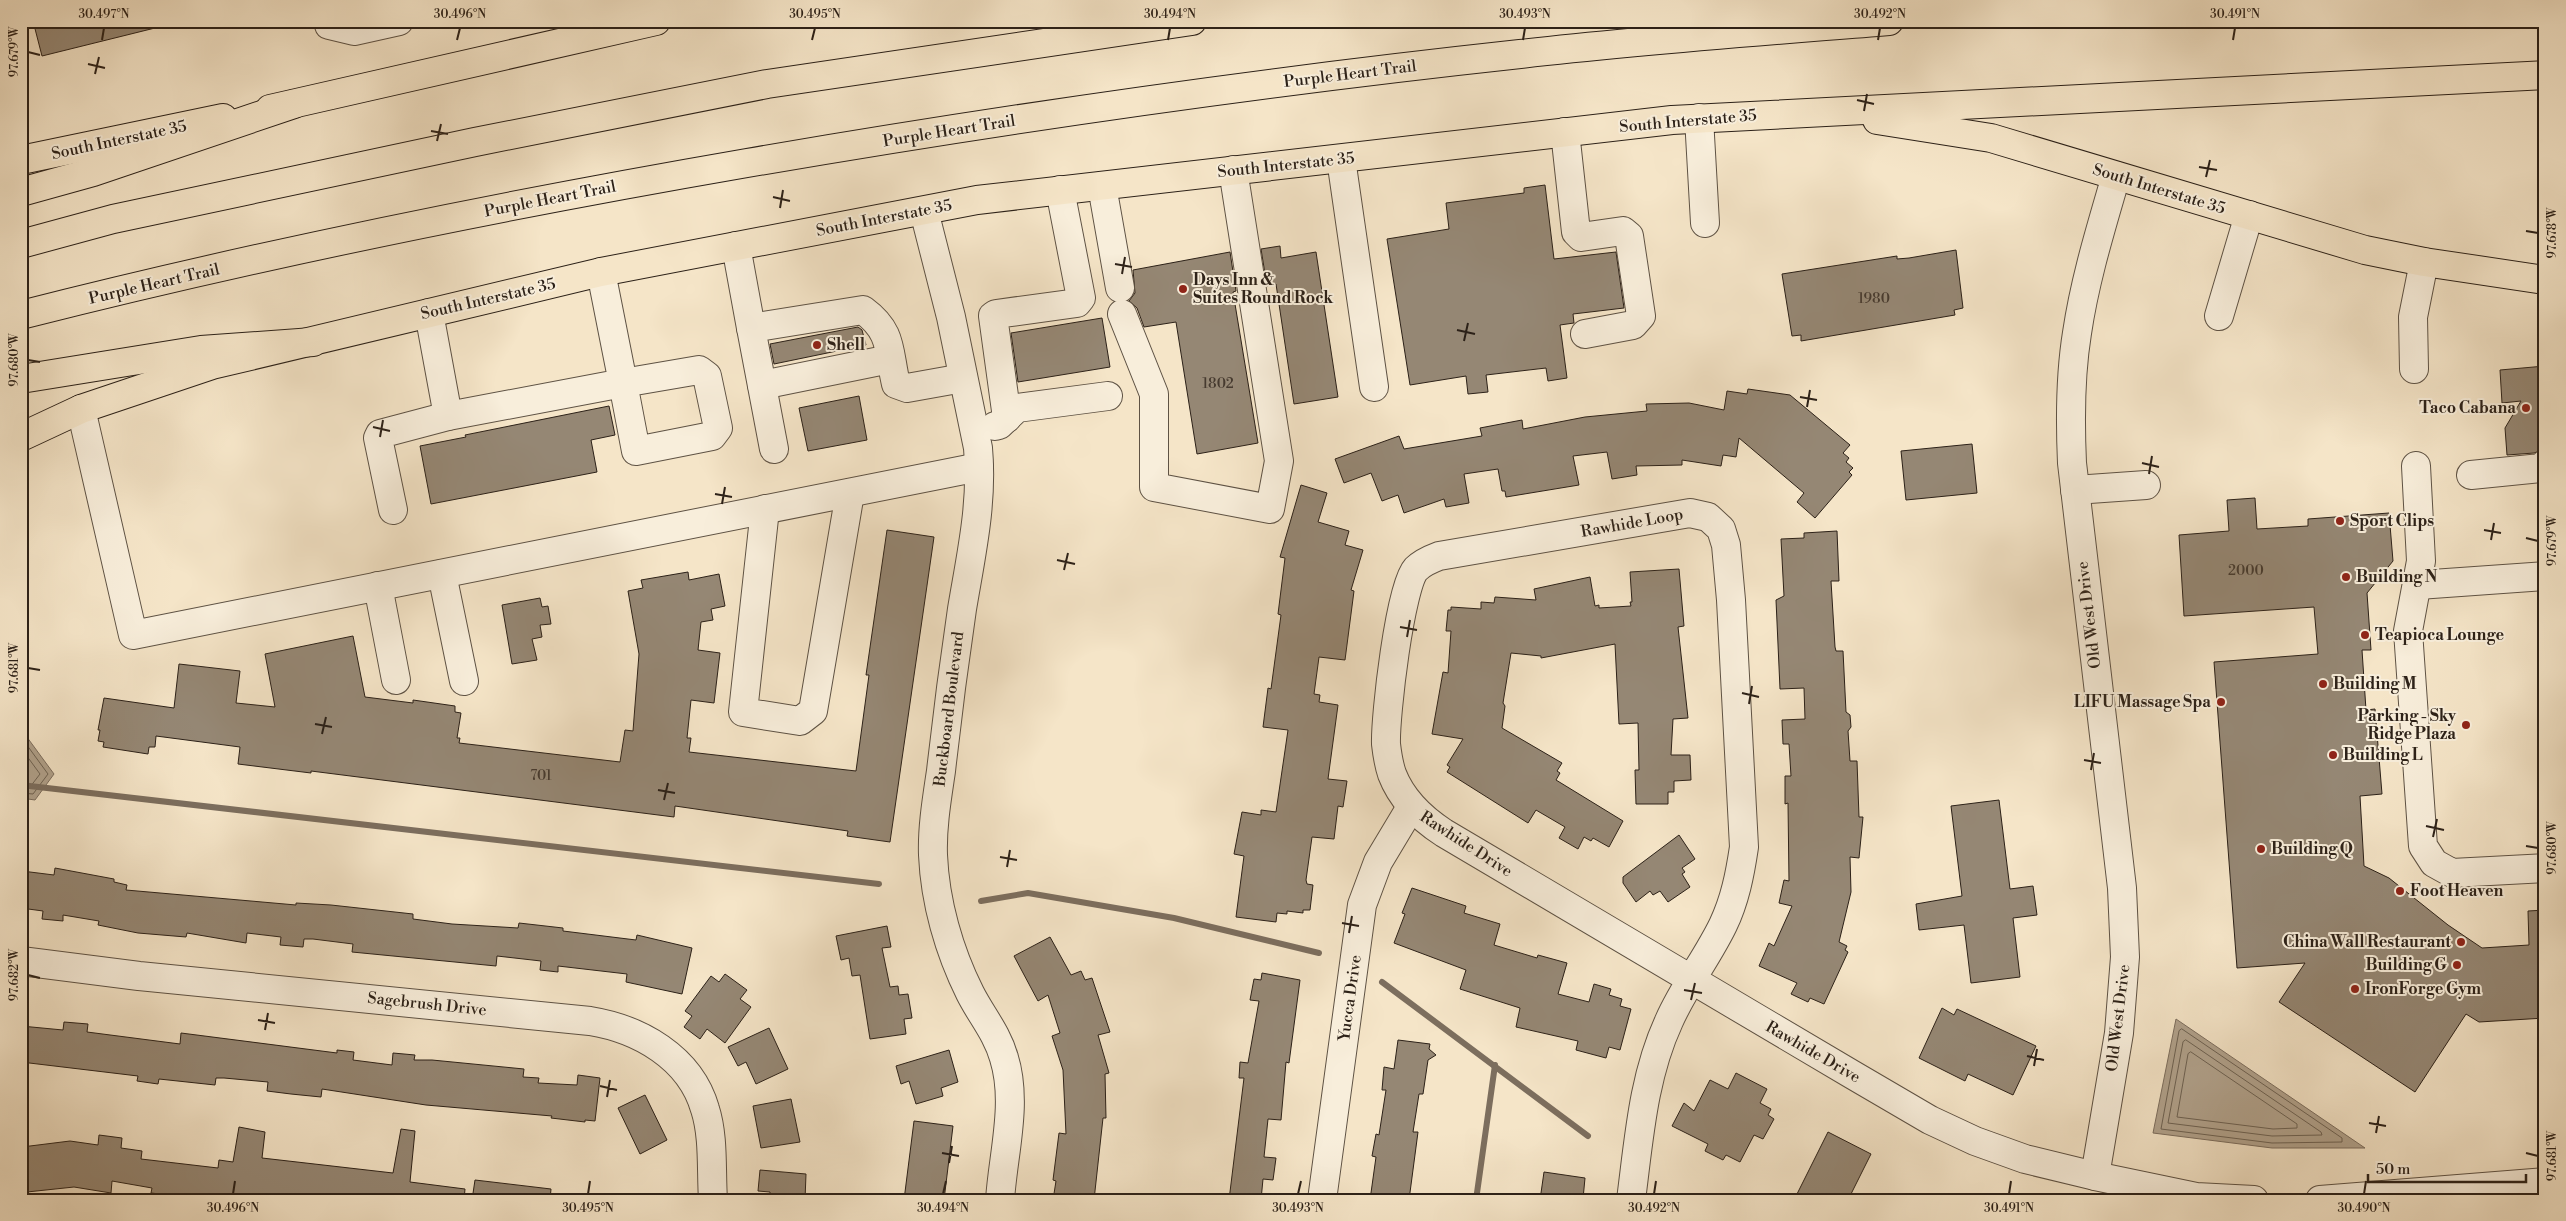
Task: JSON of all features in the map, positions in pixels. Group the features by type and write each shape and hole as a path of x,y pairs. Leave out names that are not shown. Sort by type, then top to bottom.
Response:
{"main road":[{"name":"South Interstate 35","path":"21,160 294,104 656,21"},
{"path":"21,244 152,211 465,144 767,84 1192,21"},
{"name":"Purple Heart Trail","path":"21,315 290,252 521,204 840,148 1297,80 1519,54 1889,21"},
{"name":"South Interstate 35","path":"21,437 81,409 212,366 601,272 977,200 1699,118 2545,75"},
{"path":"21,192 93,172 294,104"},
{"name":"South Interstate 35","path":"1770,114 1864,118 1991,138 2365,250 2424,262 2545,280"},
{"path":"21,379 201,350 313,342"}],"street":[{"path":"328,21 329,25 354,31 399,21"},
{"path":"1699,118 1705,223"},
{"path":"1565,132 1576,232 1581,237 1623,232 1629,236 1640,316 1633,325 1584,334"},
{"path":"1341,159 1374,387"},
{"path":"1122,314 1154,394 1154,487 1270,509 1279,461 1233,170"},
{"name":"Old West Drive","path":"2095,1176 2118,1033 2126,957 2122,888 2075,490 2070,423 2077,333 2088,278 2116,176"},
{"path":"1102,186 1120,288"},
{"path":"1007,418 992,321 993,316 996,314 1077,303 1081,298 1060,190"},
{"name":"Buckboard Boulevard","path":"924,211 951,317 974,432 979,467 977,524 953,668 934,820 933,854 940,906 956,959 970,994 995,1032 1005,1059 1009,1087 1010,1116 1000,1200"},
{"path":"2219,316 2249,215"},
{"path":"736,246 774,449"},
{"path":"2414,369 2413,317 2424,262"},
{"path":"393,510 378,438 380,434 448,416 623,383 601,272"},
{"path":"751,328 863,310 878,321 887,335 896,384 906,388 963,378"},
{"path":"429,313 448,416"},
{"path":"762,385 890,359"},
{"path":"974,432 999,425 1017,408 1108,396"},
{"path":"81,409 133,635 979,467"},
{"path":"2471,475 2541,468 2545,464"},
{"path":"2416,466 2421,561 2408,631 2423,846 2434,864 2452,873 2545,868"},
{"path":"2075,490 2146,485"},
{"path":"766,509 743,712 800,721 813,711 850,492"},
{"name":"Rawhide Loop","path":"1411,807 1392,774 1386,746 1387,718 1405,592 1415,570 1429,559 1439,556 1690,513 1708,517 1721,530 1726,545 1731,600 1739,776 1745,831 1739,879 1729,910 1669,1020 1652,1066 1645,1098 1631,1200"},
{"path":"442,574 464,681"},
{"path":"2418,585 2545,576"},
{"path":"378,586 396,680"},
{"name":"Rawhide Drive","path":"1411,807 1444,833 1691,981 1930,1120 1975,1141 2025,1159 2095,1176 2196,1197 2254,1200"},
{"name":"Yucca Drive","path":"1322,1200 1362,905 1378,862 1411,807"},
{"name":"Sagebrush Drive","path":"21,961 139,976 590,1021 624,1028 650,1040 665,1052 689,1077 698,1092 705,1108 709,1131 713,1200"},
{"path":"2320,1200 2421,1196 2545,1182"}],"water":[{"path":"21,729 54,774 35,800 21,798"},
{"path":"2176,1019 2365,1148 2272,1148 2153,1133"}],"building":[{"path":"33,21 155,21 155,28 42,56"},
{"path":"1545,185 1554,259 1616,252 1624,308 1573,314 1574,323 1560,325 1567,378 1548,381 1546,368 1486,375 1488,392 1468,394 1466,376 1410,385 1387,239 1449,229 1446,203 1524,193 1524,188"},
{"path":"1280,246 1281,258 1316,252 1338,397 1294,404 1276,284 1267,286 1261,249"},
{"path":"1956,250 1963,308 1954,310 1955,315 1801,341 1801,335 1792,336 1782,274 1897,256 1897,259 1909,258"},
{"path":"1230,252 1236,291 1233,292 1258,443 1197,454 1176,322 1144,327 1137,308 1129,301 1135,293 1133,270"},
{"path":"1102,318 1110,367 1018,382 1011,333"},
{"name":"Shell","path":"858,327 862,330 866,345 774,364 770,344"},
{"name":"Taco Cabana","path":"2545,366 2545,449 2534,453 2507,455 2505,428 2521,401 2502,403 2500,370"},
{"path":"1748,389 1790,395 1850,445 1843,453 1849,458 1846,462 1853,468 1849,472 1852,475 1815,518 1797,502 1804,493 1739,438 1736,457 1723,455 1721,466 1682,460 1682,465 1636,466 1637,475 1612,479 1607,452 1573,456 1579,485 1506,497 1505,491 1502,491 1498,469 1464,474 1469,503 1446,507 1444,499 1404,513 1398,495 1382,501 1371,473 1344,483 1335,459 1399,436 1404,449 1482,436 1480,428 1522,420 1523,429 1585,417 1647,411 1646,404 1689,403 1724,410 1727,391 1747,394"},
{"path":"859,396 867,440 808,451 799,408"},
{"path":"609,406 615,435 591,440 597,472 431,504 420,446"},
{"path":"1972,444 1977,493 1906,500 1901,451"},
{"path":"1301,485 1327,493 1318,522 1349,531 1345,545 1363,550 1351,590 1354,591 1345,660 1319,657 1314,694 1320,695 1319,702 1338,705 1328,779 1347,781 1343,807 1338,806 1334,839 1312,837 1306,880 1307,884 1313,885 1310,910 1303,910 1303,913 1287,911 1287,914 1277,913 1276,922 1236,917 1244,856 1234,854 1242,812 1261,815 1261,810 1276,812 1288,730 1263,727 1268,688 1271,689 1281,615 1278,614 1285,558 1280,557"},
{"path":"2255,498 2257,529 2308,526 2308,519 2389,513 2393,561 2367,593 2371,650 2362,650 2366,710 2375,709 2382,794 2360,796 2364,866 2389,878 2448,925 2482,948 2529,945 2528,911 2545,910 2545,1018 2479,1022 2466,1014 2415,1092 2279,1002 2305,963 2237,968 2214,662 2318,654 2314,607 2184,616 2179,535 2229,531 2227,500"},
{"path":"887,530 934,537 890,842 847,836 848,831 675,806 674,817 311,771 311,773 238,764 240,747 156,736 155,747 149,747 148,754 103,747 104,742 98,741 100,730 98,730 104,698 174,708 179,664 240,671 236,703 275,707 265,654 353,636 365,697 413,703 413,700 455,706 455,712 461,713 457,738 460,738 459,743 620,762 625,730 633,731 639,654 628,591 643,588 641,580 688,572 689,580 719,574 725,606 711,609 713,620 701,622 698,650 720,653 714,703 691,700 687,738 691,738 689,752 856,771 869,675 866,675"},
{"path":"1837,531 1839,581 1831,581 1835,647 1836,651 1843,651 1846,712 1850,715 1851,727 1848,731 1850,761 1857,761 1859,817 1863,817 1859,858 1850,857 1851,892 1839,942 1847,946 1845,950 1848,952 1824,1004 1810,998 1808,1002 1791,994 1797,983 1759,966 1769,943 1774,946 1792,906 1779,903 1784,880 1789,881 1788,803 1785,804 1785,776 1791,776 1789,744 1783,744 1782,720 1805,719 1804,688 1780,689 1776,600 1784,596 1781,539 1804,538 1804,533"},
{"path":"1679,569 1684,626 1678,627 1688,718 1673,719 1671,755 1690,755 1691,780 1674,781 1674,792 1668,792 1668,804 1636,804 1635,770 1639,770 1638,723 1619,724 1615,644 1541,658 1541,656 1511,653 1503,703 1505,706 1502,728 1562,763 1557,771 1560,773 1556,780 1623,821 1609,847 1593,838 1591,841 1584,837 1578,849 1559,838 1565,827 1536,810 1528,823 1447,772 1450,767 1447,765 1463,739 1432,734 1443,672 1448,673 1451,631 1446,631 1448,610 1451,610 1451,607 1481,609 1481,602 1494,603 1495,597 1536,600 1534,589 1590,577 1595,606 1599,605 1599,608 1631,606 1630,572"},
{"path":"540,598 542,607 548,606 551,624 540,625 542,637 532,639 537,660 512,664 502,605"},
{"path":"1999,800 2010,889 2033,886 2037,915 2013,918 2020,977 1971,983 1964,925 1919,930 1916,904 1962,896 1951,806"},
{"path":"1679,835 1695,859 1682,868 1685,872 1682,874 1690,887 1668,902 1660,891 1653,895 1650,891 1636,902 1623,883 1623,877"},
{"path":"55,868 114,879 114,882 127,885 126,890 296,905 296,903 331,905 413,914 413,919 452,924 518,928 519,923 563,928 563,931 636,940 637,935 692,948 682,994 626,982 627,974 558,966 558,972 540,970 541,961 497,956 496,966 352,952 353,944 313,939 304,939 303,947 280,945 281,937 247,933 246,943 187,933 186,937 138,933 98,925 99,921 63,915 63,921 42,919 43,911 21,908 22,871 54,875"},
{"path":"1412,888 1466,906 1464,913 1500,924 1494,945 1537,958 1538,955 1567,963 1558,994 1589,1002 1594,984 1611,989 1609,995 1622,999 1620,1006 1631,1009 1620,1050 1609,1047 1606,1058 1576,1050 1578,1041 1516,1027 1520,1008 1460,989 1466,970 1394,943 1405,914 1402,913"},
{"path":"887,926 891,947 882,948 890,987 898,986 899,995 908,994 912,1018 904,1019 906,1034 870,1039 860,975 852,976 849,958 841,960 836,936"},
{"path":"1050,937 1071,975 1081,971 1085,980 1092,978 1110,1032 1098,1035 1109,1073 1105,1074 1106,1118 1103,1118 1094,1200 1053,1200 1056,1181 1053,1180 1059,1133 1066,1134 1063,1070 1052,1036 1060,1033 1048,995 1038,1001 1014,956"},
{"path":"1262,973 1300,980 1289,1063 1286,1062 1281,1120 1268,1119 1264,1157 1276,1158 1273,1180 1263,1179 1261,1200 1229,1200 1244,1078 1239,1078 1240,1062 1248,1063 1259,1001 1250,1000 1254,979 1261,980"},
{"path":"725,974 747,990 740,999 751,1007 725,1043 707,1029 700,1039 684,1027 692,1016 685,1011 711,976 719,982"},
{"path":"1942,1008 1954,1015 1957,1009 2036,1046 2013,1095 1968,1074 1965,1081 1919,1058"},
{"path":"64,1022 88,1024 87,1032 180,1044 181,1033 337,1053 337,1050 354,1052 353,1060 392,1065 393,1053 415,1055 414,1060 524,1069 523,1077 539,1078 538,1083 577,1085 578,1075 600,1078 595,1121 585,1120 585,1122 551,1118 552,1116 426,1105 322,1089 321,1097 291,1094 267,1091 268,1082 224,1078 216,1078 215,1085 159,1079 158,1084 137,1081 138,1076 21,1062 21,1026 63,1030"},
{"path":"769,1028 788,1069 756,1084 746,1062 738,1066 728,1047"},
{"path":"1398,1040 1430,1044 1429,1049 1436,1055 1428,1060 1423,1094 1419,1094 1413,1132 1418,1132 1409,1200 1370,1200 1376,1157 1372,1156 1376,1134 1379,1135 1386,1090 1382,1090 1384,1067 1394,1069"},
{"path":"949,1050 958,1082 941,1088 943,1096 916,1104 909,1081 901,1084 896,1066"},
{"path":"1736,1073 1767,1089 1760,1103 1771,1109 1768,1115 1774,1119 1763,1139 1754,1135 1740,1162 1726,1155 1723,1160 1705,1151 1708,1144 1672,1126 1684,1103 1694,1111 1710,1080 1728,1089"},
{"path":"645,1095 667,1140 640,1154 618,1108"},
{"path":"791,1099 800,1142 761,1148 753,1106"},
{"path":"914,1121 953,1126 944,1200 904,1200"},
{"path":"239,1127 265,1132 262,1158 393,1173 401,1129 415,1131 410,1182 465,1189 464,1200 284,1200 238,1194 237,1200 175,1200 176,1196 151,1193 152,1188 112,1181 111,1193 74,1187 27,1192 22,1147 70,1141 98,1145 99,1135 122,1138 121,1148 142,1151 141,1159 218,1168 219,1160 233,1162"},
{"path":"1828,1132 1871,1154 1848,1200 1794,1200"},
{"path":"760,1170 806,1174 805,1200 770,1200 770,1192 758,1191"},
{"path":"1544,1172 1585,1178 1583,1199 1540,1200"},
{"path":"475,1180 551,1189 550,1200 472,1200"}],"waterway":[{"path":"21,785 879,884"},
{"path":"981,901 1028,893 1174,918 1319,953"},
{"path":"1382,982 1588,1136"},
{"path":"1476,1200 1495,1065"}],"place":[{"name":"Days Inn & Suites Round Rock","path":"1183,289"},
{"name":"Shell","path":"817,345"},
{"name":"Taco Cabana","path":"2526,408"},
{"name":"Sport Clips","path":"2340,521"},
{"name":"Building N","path":"2346,577"},
{"name":"Teapioca Lounge","path":"2365,635"},
{"name":"Building M","path":"2323,684"},
{"name":"LIFU Massage Spa","path":"2221,702"},
{"name":"Parking - Sky Ridge Plaza","path":"2466,725"},
{"name":"Building L","path":"2333,755"},
{"name":"Building Q","path":"2261,849"},
{"name":"Foot Heaven","path":"2400,891"},
{"name":"China Wall Restaurant","path":"2461,942"},
{"name":"Building G","path":"2457,965"},
{"name":"IronForge Gym","path":"2355,989"}]}
